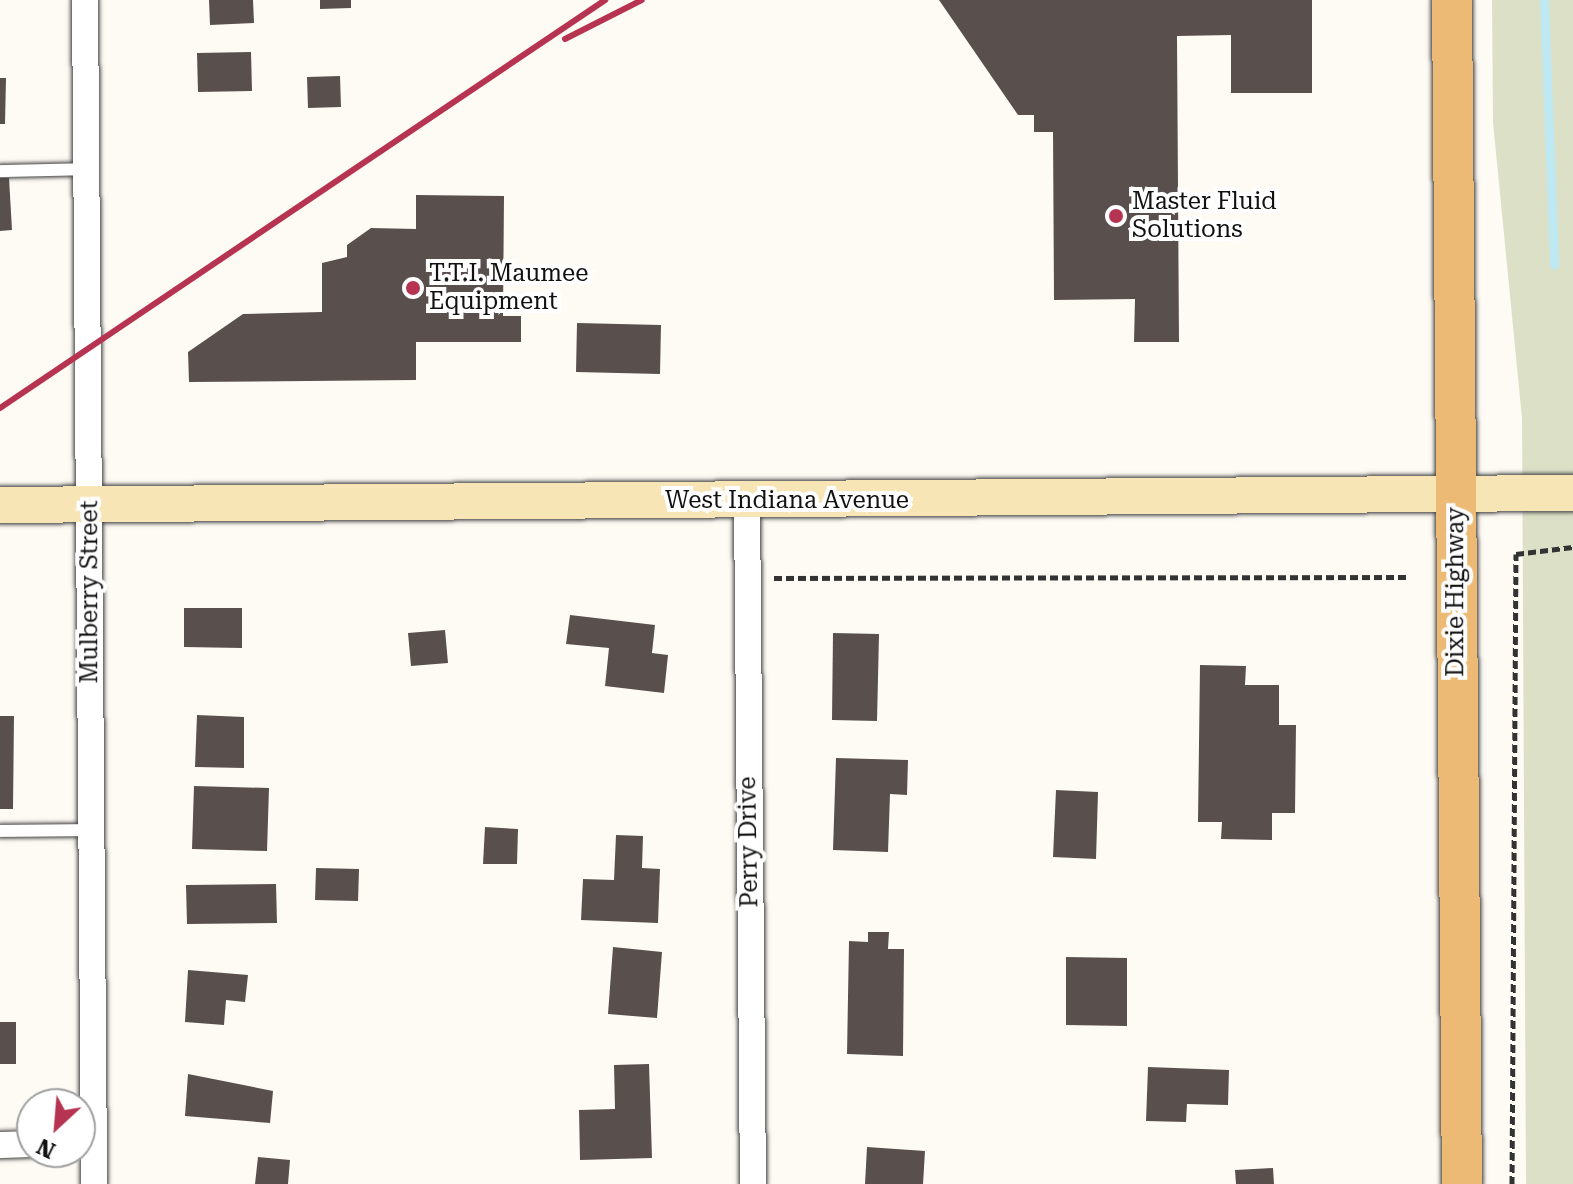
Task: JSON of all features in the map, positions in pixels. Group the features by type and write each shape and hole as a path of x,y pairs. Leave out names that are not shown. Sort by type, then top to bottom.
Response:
{"main road":[{"name":"Dixie Highway","path":"1452,0 1462,1184"},
{"name":"West Indiana Avenue","path":"0,505 1573,493"}],"street":[{"name":"Mulberry Street","path":"85,0 91,830 88,1088"},
{"name":"Perry Drive","path":"747,501 753,1184"}],"lane":[{"path":"0,171 87,169"},
{"path":"0,831 91,830"}],"path":[{"path":"1512,1184 1516,554 1573,547"},
{"path":"758,578 1409,577"}],"green space":[{"path":"1492,0 1573,0 1573,1184 1526,1184 1522,418 1493,122"}],"building":[{"path":"209,0 253,0 254,23 210,25"},
{"path":"320,0 351,0 351,8 320,9"},
{"name":"Master Fluid Solutions","path":"939,0 1312,0 1312,93 1231,93 1231,35 1177,36 1179,342 1134,342 1135,299 1054,300 1053,132 1034,132 1034,115 1018,115"},
{"path":"251,52 252,91 198,92 197,53"},
{"path":"340,76 341,107 308,108 307,77"},
{"path":"0,78 6,78 5,124 0,124"},
{"path":"0,178 9,178 12,230 0,231"},
{"name":"T.T.I. Maumee Equipment","path":"416,195 504,196 503,316 521,316 521,342 416,342 416,380 189,382 188,352 243,314 322,312 322,263 347,257 347,245 371,228 416,229"},
{"path":"577,323 661,325 660,374 576,372"},
{"path":"184,608 242,608 242,648 184,647"},
{"path":"570,615 655,625 652,653 668,655 664,693 605,686 609,648 566,644"},
{"path":"445,630 448,663 411,666 408,633"},
{"path":"833,633 879,634 877,721 832,720"},
{"path":"1200,665 1246,666 1245,685 1279,685 1279,725 1296,725 1295,813 1272,813 1272,840 1221,839 1222,822 1198,822"},
{"path":"197,715 244,717 244,768 195,767"},
{"path":"0,716 14,716 13,809 0,809"},
{"path":"836,758 908,760 907,795 890,794 888,852 833,850"},
{"path":"194,786 269,788 267,851 192,849"},
{"path":"1056,790 1098,792 1096,859 1053,857"},
{"path":"485,827 518,829 517,864 483,864"},
{"path":"616,835 643,836 642,868 660,869 658,923 581,920 583,879 614,880"},
{"path":"316,868 359,869 358,901 315,900"},
{"path":"276,884 277,923 187,924 186,885"},
{"path":"868,932 889,932 888,949 904,949 903,1056 847,1054 849,941 868,942"},
{"path":"613,947 662,952 657,1018 608,1014"},
{"path":"1066,957 1127,958 1127,1026 1066,1025"},
{"path":"188,970 248,975 245,1002 226,1000 224,1025 185,1022"},
{"path":"0,1022 16,1022 16,1064 0,1064"},
{"path":"649,1064 652,1158 580,1160 579,1110 615,1109 614,1065"},
{"path":"1148,1067 1229,1070 1228,1105 1187,1104 1186,1122 1146,1121"},
{"path":"188,1074 273,1091 270,1123 185,1116"},
{"path":"867,1147 925,1151 923,1184 865,1184"},
{"path":"258,1157 290,1160 288,1184 255,1184"},
{"path":"1273,1168 1274,1184 1236,1184 1235,1170"}],"waterway":[{"path":"1544,0 1554,265"}],"railway":[{"path":"0,408 605,0"},
{"path":"565,39 642,0"}],"place":[{"name":"Master Fluid Solutions","path":"1116,216"},
{"name":"T.T.I. Maumee Equipment","path":"413,288"}]}
